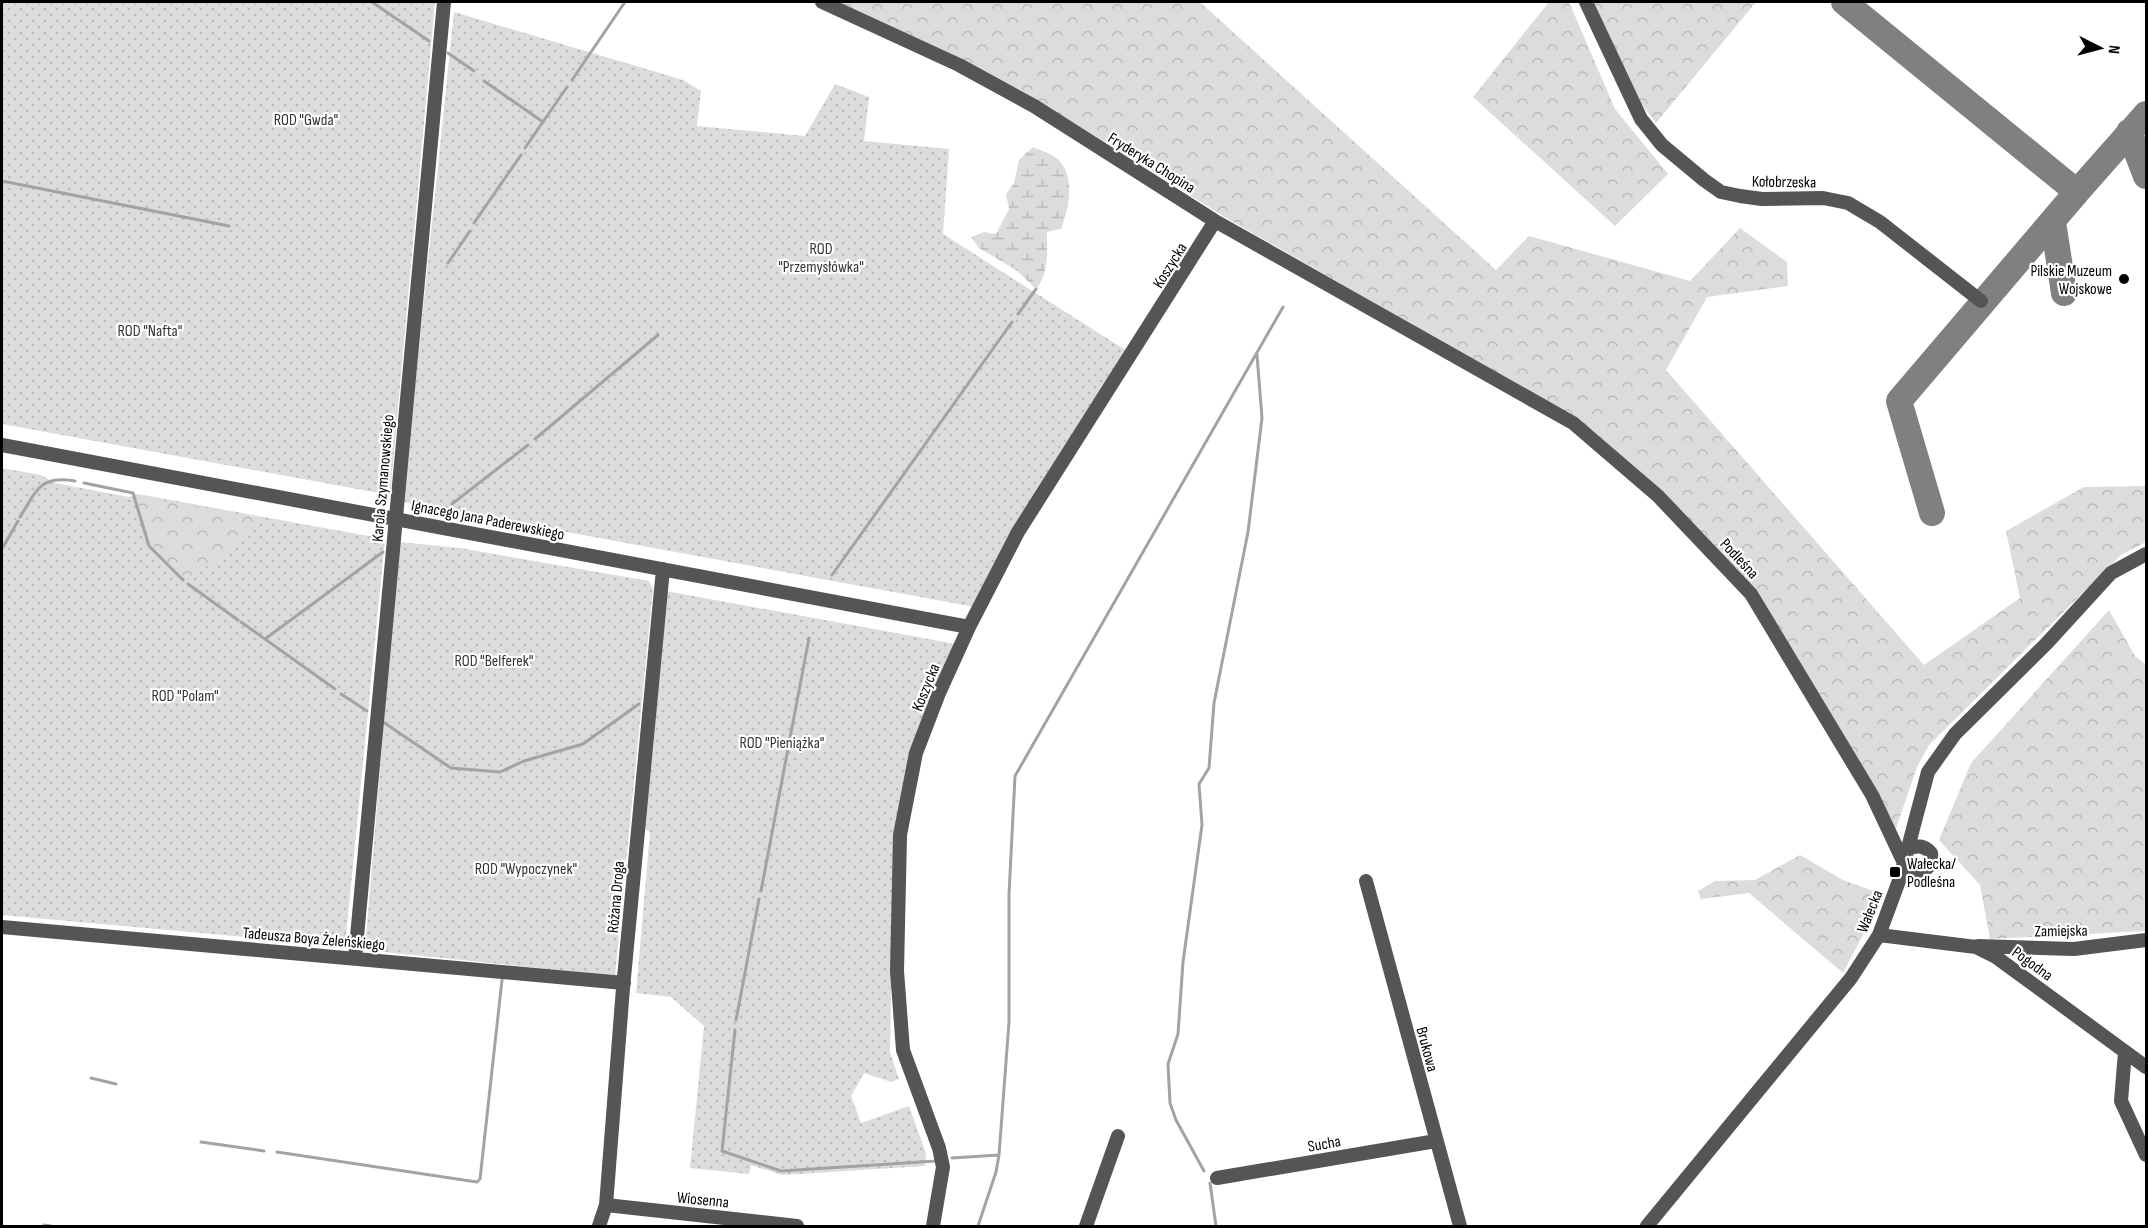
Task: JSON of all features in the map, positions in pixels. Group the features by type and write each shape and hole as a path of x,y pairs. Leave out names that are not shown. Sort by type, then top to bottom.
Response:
{"street":[{"name":"Karola Szymanowskiego","path":"355,958 444,2"},
{"name":"Fryderyka Chopina","path":"822,2 959,65 1034,106 1215,221 1461,357"},
{"name":"Kołobrzeska","path":"1586,2 1641,119 1662,145 1704,180 1721,192 1740,196 1762,199 1823,198 1848,203 1880,222 1981,302"},
{"name":"Koszycka","path":"933,1227 943,1167 939,1148 903,1050 897,971 900,835 916,753 939,693 969,627 1018,532 1053,473 1215,221"},
{"name":"Podleśna","path":"1461,357 1573,423 1658,496 1751,594 1906,856"},
{"name":"Ignacego Jana Paderewskiego","path":"2,445 969,627"},
{"name":"Wałecka","path":"1647,1227 1851,978 1879,935 1900,878 1928,771 1955,734 2047,643 2111,573 2146,554"},
{"name":"Różana Droga","path":"599,1227 606,1205 624,983 663,569"},
{"path":"1900,878 1925,869 1932,862 1931,853 1925,848 1915,846 1906,856"},
{"name":"Brukowa","path":"1366,880 1460,1227"},
{"name":"Tadeusza Boya Żeleńskiego","path":"2,927 624,983"},
{"name":"Pogodna","path":"1879,935 1976,947 1996,957 2145,1065"},
{"name":"Zamiejska","path":"1976,947 2074,949 2146,939"},
{"path":"2125,1052 2121,1101 2146,1155"},
{"path":"1086,1227 1118,1136"},
{"name":"Sucha","path":"1217,1178 1436,1141"},
{"name":"Wiosenna","path":"606,1205 797,1227"}],"green space":[{"path":"2,2 435,2 390,495 2,424"},
{"path":"835,2 1200,2 1496,270 1529,236 1690,281 1740,228 1787,262 1788,286 1707,297 1666,370 1924,665 2020,598 2006,531 2084,487 2146,486 2146,542 2121,555 1929,745 1917,767 1894,834 1798,658 1744,581 1579,420 1228,219 1048,107"},
{"path":"1549,2 1569,2 1615,109 1668,174 1615,226 1473,97"},
{"path":"1594,2 1756,2 1656,123 1639,101"},
{"name":"ROD \"Przemysłówka\"","path":"454,12 683,80 701,91 697,126 805,136 835,84 869,97 864,141 949,149 943,234 1127,351 975,607 403,502"},
{"path":"1033,147 1055,157 1062,164 1069,181 1067,211 1061,229 1047,232 1045,269 1036,289 1016,270 979,248 971,237 984,232 996,234 1009,209 1006,194 1014,183 1019,160"},
{"name":"ROD \"Polam\"","path":"2,468 41,475 55,483 129,497 138,494 385,539 345,946 2,915"},
{"path":"137,496 261,519 257,527 240,544 188,578 167,563 159,554 143,521"},
{"path":"399,542 460,548 649,581 653,588 615,976 365,950"},
{"name":"ROD \"Pieniążka\"","path":"666,591 956,644 928,702 913,748 897,823 893,854 890,1052 899,1079 891,1082 864,1073 851,1096 861,1123 909,1106 926,1153 925,1166 782,1175 751,1165 749,1174 690,1168 704,1026 671,997 636,993 650,832 644,828"},
{"path":"2109,610 2135,656 2146,665 2146,931 1990,939 1980,885 1939,840 1971,763"},
{"path":"1800,855 1843,880 1884,895 1843,973 1749,893 1701,899 1698,891 1715,881 1755,880"}],"waterway":[{"path":"372,2 429,41"},
{"path":"572,80 625,2"},
{"path":"448,53 474,71"},
{"path":"484,81 543,122"},
{"path":"525,148 567,87"},
{"path":"474,223 521,155"},
{"path":"2,181 229,226"},
{"path":"448,263 470,231"},
{"path":"1018,314 1036,289"},
{"path":"978,1226 996,1172 999,1155 1009,1022 1009,894 1015,776 1283,307"},
{"path":"832,575 1012,322"},
{"path":"535,439 658,335"},
{"path":"1204,1171 1176,1120 1170,1103 1168,1064 1178,1034 1183,962 1202,825 1199,784 1209,768 1214,703 1248,532 1262,418 1257,355"},
{"path":"452,504 528,445"},
{"path":"20,517 36,492 47,483 54,480 75,481"},
{"path":"84,483 133,493 149,546 183,580"},
{"path":"2,549 18,521"},
{"path":"265,639 383,552"},
{"path":"188,584 238,620"},
{"path":"241,622 335,689"},
{"path":"761,891 809,638"},
{"path":"341,694 367,711"},
{"path":"383,722 451,768 500,772 524,761 583,744 639,704"},
{"path":"736,1020 759,899"},
{"path":"277,1152 477,1182 480,1179 502,980"},
{"path":"735,1030 722,1151 781,1171 936,1161"},
{"path":"91,1078 116,1084"},
{"path":"201,1142 264,1151"},
{"path":"952,1158 999,1155"},
{"path":"1210,1183 1216,1226"},
{"path":"44,1225 51,1226"}],"taxiway":[{"path":"1844,2 2077,192 2146,114"},
{"path":"2129,132 2146,176"},
{"path":"1932,513 1899,401 2077,192"},
{"path":"2053,222 2064,293"}],"place":[{"name":"Pilskie Muzeum Wojskowe","path":"2124,279"},
{"name":"Wałecka/ Podleśna","path":"1895,872"}],"park label":[{"name":"ROD \"Gwda\"","path":"306,119"},
{"name":"ROD \"Nafta\"","path":"150,330"},
{"name":"ROD \"Belferek\"","path":"494,660"},
{"name":"ROD \"Wypoczynek\"","path":"526,868"}]}
